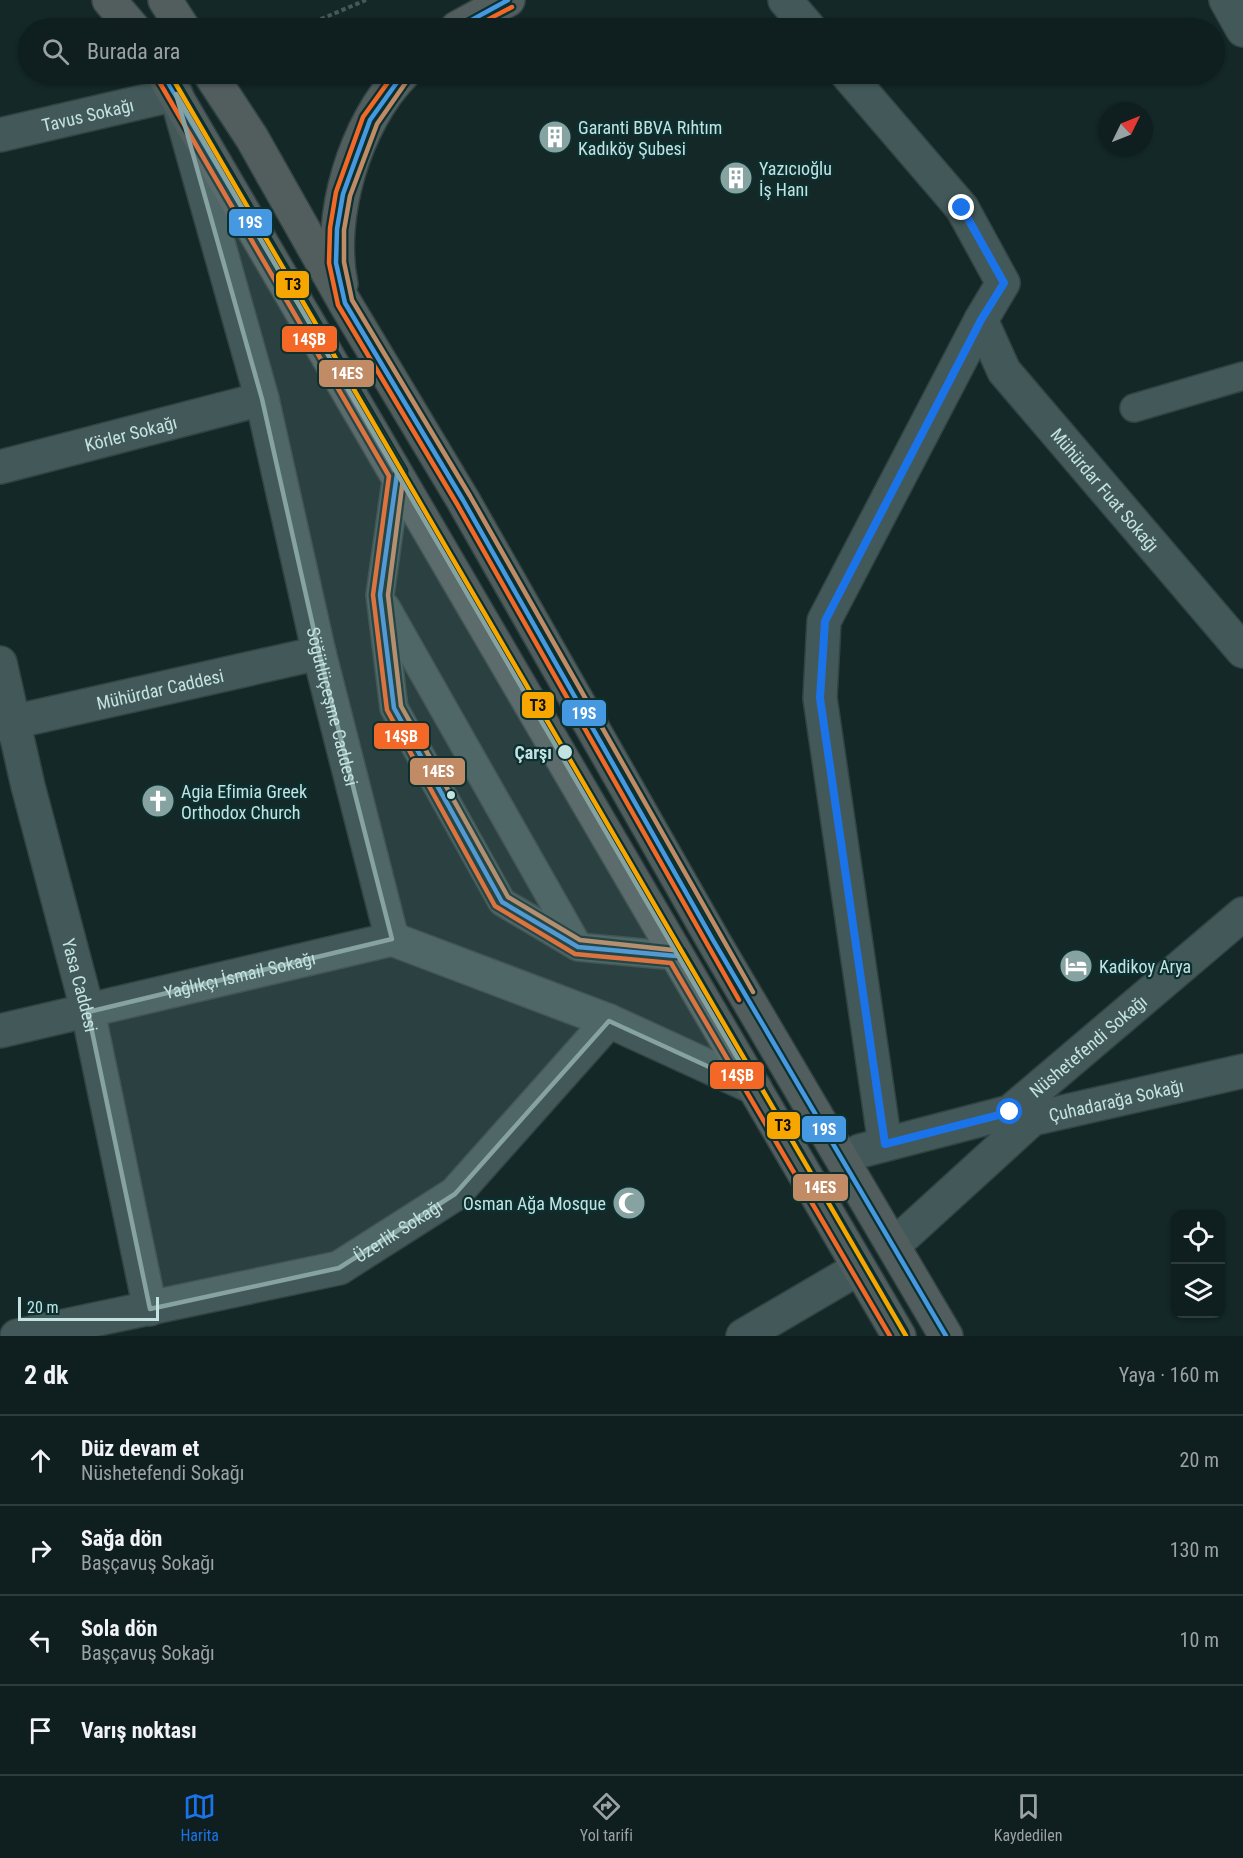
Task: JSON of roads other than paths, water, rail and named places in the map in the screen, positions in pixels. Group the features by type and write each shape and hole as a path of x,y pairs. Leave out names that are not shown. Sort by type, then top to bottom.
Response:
{"main road":[{"path":"109,0 124,18"},
{"path":"165,0 177,18"},
{"path":"475,18 508,0"},
{"path":"170,84 899,1336"},
{"path":"217,84 252,138 345,303 463,500 713,940 946,1336"},
{"path":"345,303 336,263 337,229 343,194 370,120 396,84"}],"street":[{"path":"785,0 800,18"},
{"path":"1226,0 1243,30"},
{"name":"Tavus Sokağı","path":"0,135 170,84"},
{"name":"Söğütlüçeşme Caddesi","path":"170,84 262,399 319,653 392,939"},
{"path":"856,84 962,208 1004,283 981,320 825,621 820,698 885,1144"},
{"name":"Mühürdar Fuat Sokağı","path":"981,320 1004,371 1243,651"},
{"name":"Körler Sokağı","path":"0,467 262,399"},
{"name":"Mühürdar Caddesi","path":"7,724 319,653"},
{"name":"Yasa Caddesi","path":"0,663 7,724 88,1012 150,1309"},
{"name":"Nüshetefendi Sokağı","path":"843,1159 885,1144 1010,1112 1243,914"},
{"path":"392,939 609,1021 755,1088"},
{"name":"Yağlıkçı İsmail Sokağı","path":"0,1031 392,939"},
{"name":"Üzerlik Sokağı","path":"17,1336 339,1268 455,1194 609,1021"},
{"name":"Çuhadarağa Sokağı","path":"894,1245 1032,1119 1243,1071"},
{"path":"743,1336 859,1268"}],"lane":[{"path":"1134,408 1243,376"},
{"path":"397,474 380,595 394,708 502,902 578,947 676,956"},
{"path":"380,595 578,947"}],"place":[{"name":"Garanti BBVA Rıhtım Kadıköy Şubesi","path":"555,137"},
{"name":"Yazıcıoğlu İş Hanı","path":"736,178"},
{"name":"Çarşı","path":"565,752"},
{"name":"Agia Efimia Greek Orthodox Church","path":"158,801"},
{"name":"Kadikoy Arya","path":"1076,966"},
{"name":"Osman Ağa Mosque","path":"629,1203"}]}
